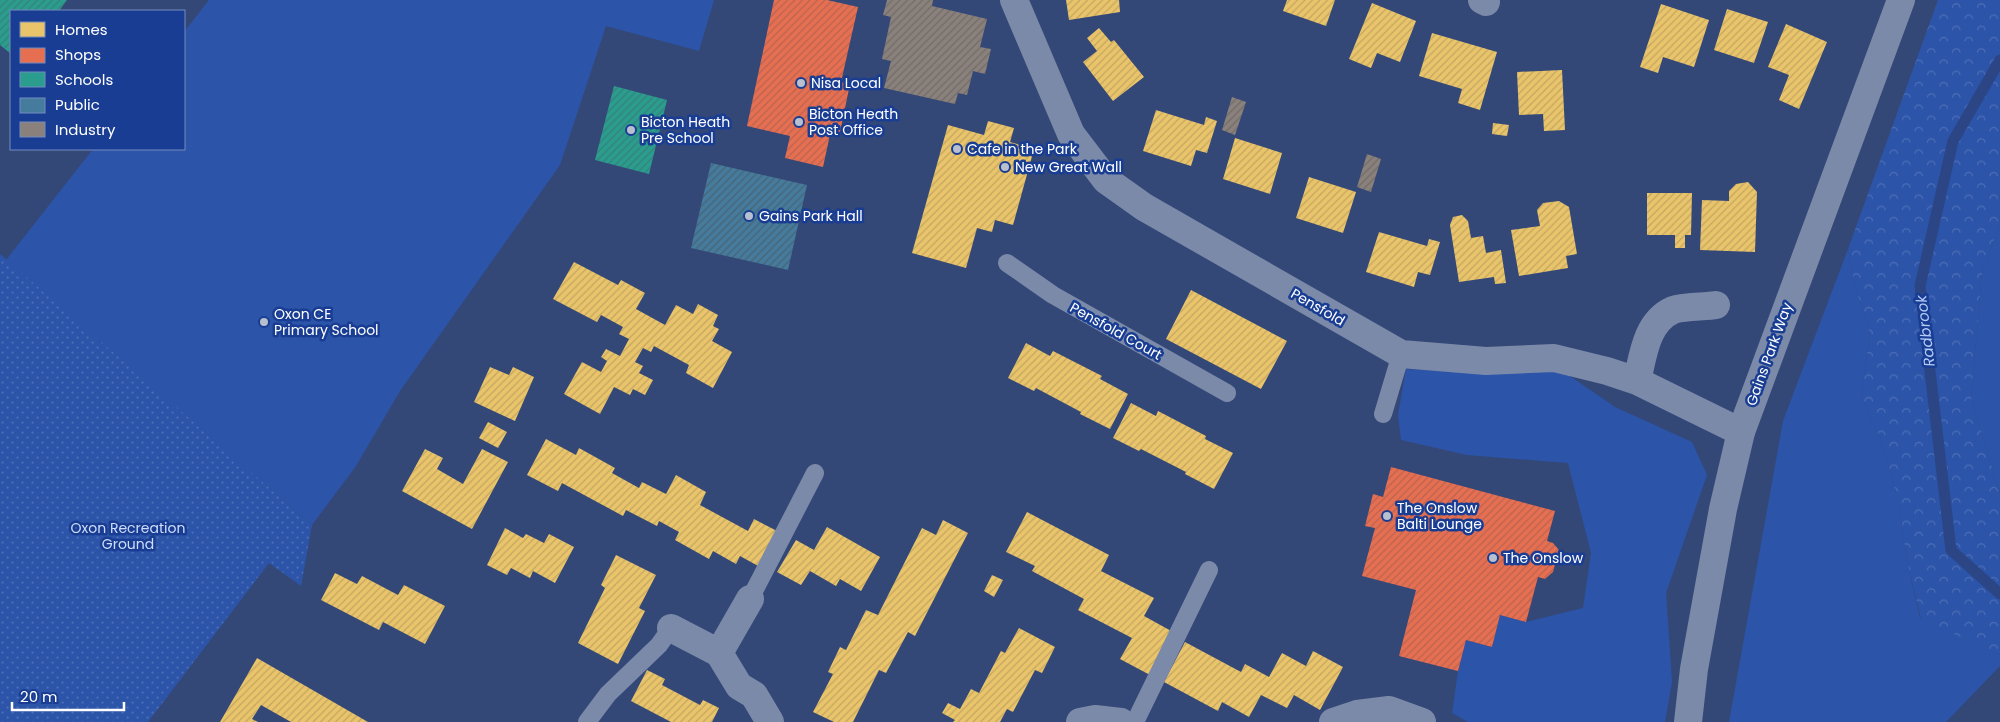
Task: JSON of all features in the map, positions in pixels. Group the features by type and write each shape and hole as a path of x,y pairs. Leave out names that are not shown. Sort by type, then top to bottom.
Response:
{"street":[{"name":"Pensfold","path":"1014,0 1071,134 1106,180 1144,207 1401,354 1486,361 1554,358 1607,371 1637,381 1741,432"},
{"name":"Gains Park Way","path":"1688,722 1694,669 1723,509 1741,432 1901,0"},
{"path":"1637,381 1645,348 1654,325 1674,310 1716,305"},
{"path":"719,653 750,599"},
{"path":"671,628 719,653 739,686 754,695 770,722"},
{"path":"1333,722 1358,714 1389,710 1422,722"},
{"path":"1080,722 1095,719 1120,722"}],"lane":[{"name":"Pensfold Court","path":"1008,263 1053,296 1227,393"},
{"path":"1382,414 1401,354"},
{"path":"750,599 815,473"},
{"path":"1135,722 1210,570"},
{"path":"587,722 608,694 659,646 671,628"}],"green space":[{"name":"Oxon CE Primary School","path":"209,0 714,0 699,51 606,26 560,165 400,391 356,466 312,525 6,260 92,150 185,150 185,31"},
{"path":"1938,0 2000,0 2000,224 1982,273 1971,397 2000,494 2000,655 1921,619 1907,561 1898,500 1881,440 1861,396 1870,334 1854,283 1848,249"},
{"path":"2000,224 2000,494 1971,397 1982,273"},
{"path":"1848,249 1854,283 1870,334 1861,396 1881,440 1898,500 1907,561 1920,618 2000,655 2000,666 1946,722 1729,722 1783,421"},
{"name":"Oxon Recreation Ground","path":"0,254 312,525 301,586 269,563 148,722 0,722"},
{"path":"1558,368 1615,407 1692,442 1707,475 1666,593 1672,682 1665,722 1468,722 1452,713 1458,671 1466,640 1492,647 1500,615 1526,622 1583,608 1591,553 1568,463 1467,455 1401,440 1398,415 1406,369 1464,372"}],"building: Homes":[{"path":"1066,0 1119,0 1120,12 1069,20"},
{"path":"1287,0 1335,0 1326,26 1283,11"},
{"path":"1372,3 1416,21 1400,62 1377,53 1371,68 1349,59"},
{"path":"1661,4 1709,20 1694,67 1663,57 1658,73 1640,67"},
{"path":"1727,9 1768,22 1754,63 1714,50"},
{"path":"1786,24 1827,42 1799,109 1779,100 1789,75 1768,67"},
{"path":"1099,28 1111,42 1114,40 1144,77 1113,101 1083,62 1097,51 1087,38"},
{"path":"1432,33 1497,52 1480,110 1458,103 1462,89 1419,76"},
{"path":"1562,70 1565,130 1544,131 1543,114 1519,115 1517,72"},
{"path":"1156,110 1204,125 1206,117 1217,121 1207,153 1196,150 1191,166 1143,151"},
{"path":"988,121 1014,128 1010,142 1034,149 1013,225 995,220 992,232 977,228 966,268 912,253 948,125 984,135"},
{"path":"1493,123 1509,125 1507,136 1492,134"},
{"path":"1235,138 1282,153 1270,194 1223,179"},
{"path":"1309,177 1356,192 1343,233 1296,218"},
{"path":"1748,182 1757,192 1755,252 1700,250 1702,200 1729,201 1729,191 1736,184"},
{"path":"1647,193 1692,193 1691,235 1685,235 1685,248 1675,248 1675,235 1647,235"},
{"path":"1559,201 1569,207 1577,254 1566,256 1568,268 1519,276 1511,230 1540,226 1537,210 1543,203"},
{"path":"1462,215 1468,221 1471,238 1483,236 1486,253 1501,250 1506,283 1495,284 1494,277 1459,282 1450,225 1453,217"},
{"path":"1379,232 1427,246 1429,239 1440,242 1430,275 1418,272 1414,287 1366,272"},
{"path":"574,262 618,285 621,280 645,293 636,309 665,325 676,305 693,314 698,304 718,315 713,326 719,329 712,341 732,352 713,388 686,373 689,365 654,346 651,352 643,348 635,362 643,366 639,373 653,380 645,395 633,389 630,395 614,387 600,414 564,394 582,362 601,372 607,361 601,357 606,349 620,356 629,339 619,334 623,327 601,315 597,322 553,299"},
{"path":"1191,290 1287,341 1261,389 1166,339"},
{"path":"1026,343 1050,356 1053,351 1102,376 1100,379 1128,394 1110,429 1036,388 1034,391 1008,378"},
{"path":"490,367 509,375 513,367 534,377 515,421 474,402"},
{"path":"1131,403 1156,416 1158,411 1206,436 1205,439 1233,453 1214,489 1141,449 1139,451 1113,438"},
{"path":"488,422 507,432 498,448 479,438"},
{"path":"546,439 576,455 579,448 615,468 612,473 639,488 642,482 666,494 676,475 706,492 700,505 748,531 754,519 779,532 760,567 740,556 736,564 713,551 709,559 675,540 679,532 659,521 657,526 626,510 623,516 562,483 558,491 527,475"},
{"path":"425,449 443,458 437,469 463,484 482,449 508,462 472,529 402,491"},
{"path":"1027,512 1109,555 1101,571 1154,598 1144,616 1173,632 1150,675 1120,659 1132,638 1078,610 1084,599 1032,571 1035,566 1006,552"},
{"path":"943,520 968,533 915,636 908,632 886,673 879,670 853,722 834,722 813,712 833,674 828,672 840,647 846,650 866,610 878,615 922,528 936,535"},
{"path":"827,527 880,557 861,591 840,579 836,586 810,571 801,585 777,572 796,540 814,550"},
{"path":"505,528 523,538 526,534 544,543 549,534 574,547 555,583 533,571 530,578 511,568 507,575 487,565"},
{"path":"616,555 656,575 639,608 645,611 618,664 578,643 605,588 601,585"},
{"path":"335,573 357,584 362,576 398,595 404,585 445,606 425,644 383,622 379,630 321,600"},
{"path":"992,575 1003,580 994,597 984,591"},
{"path":"1019,628 1055,647 1042,673 1035,670 1013,712 1007,709 1000,722 953,722 955,720 942,713 948,703 960,709 971,689 979,693 1001,651 1005,653"},
{"path":"1185,642 1241,672 1245,664 1269,677 1282,653 1306,666 1313,651 1343,667 1320,710 1294,695 1287,708 1261,695 1249,717 1222,702 1218,711 1164,682"},
{"path":"257,658 368,722 291,722 261,705 252,719 258,722 220,722"},
{"path":"647,670 665,679 662,685 700,705 703,700 719,708 712,722 671,722 631,701"}],"building: Shops":[{"name":"Nisa Local","path":"774,0 827,0 858,7 841,82 850,84 840,132 831,130 823,167 785,158 790,136 747,126"},
{"path":"1391,467 1555,511 1547,541 1553,543 1559,550 1553,572 1545,579 1538,577 1526,622 1500,615 1492,647 1466,640 1458,671 1399,656 1416,590 1362,576 1375,528 1365,526 1373,494 1383,497"}],"building: Schools":[{"path":"0,0 67,0 60,10 10,10 10,53 0,45"},
{"name":"Bicton Heath Pre School","path":"614,86 667,100 649,174 595,160"}],"building: Public":[{"name":"Gains Park Hall","path":"711,163 807,185 788,270 691,248"}],"building: Industry":[{"path":"887,0 933,0 932,6 987,19 980,47 991,49 985,74 973,71 967,95 958,93 955,104 884,88 891,61 882,59 891,17 883,15"},
{"path":"1232,97 1246,102 1235,135 1222,130"},
{"path":"1367,154 1381,159 1371,192 1357,187"}],"waterway":[{"name":"Radbrook","path":"2000,60 1953,141 1920,286 1951,550 2000,594"}],"place":[{"name":"Nisa Local","path":"801,83"},
{"name":"Bicton Heath Post Office","path":"799,122"},
{"name":"Bicton Heath Pre School","path":"631,130"},
{"name":"Cafe in the Park","path":"957,149"},
{"name":"New Great Wall","path":"1005,167"},
{"name":"Gains Park Hall","path":"749,216"},
{"name":"Oxon CE Primary School","path":"264,322"},
{"name":"The Onslow Balti Lounge","path":"1387,516"},
{"name":"The Onslow","path":"1493,558"}]}
